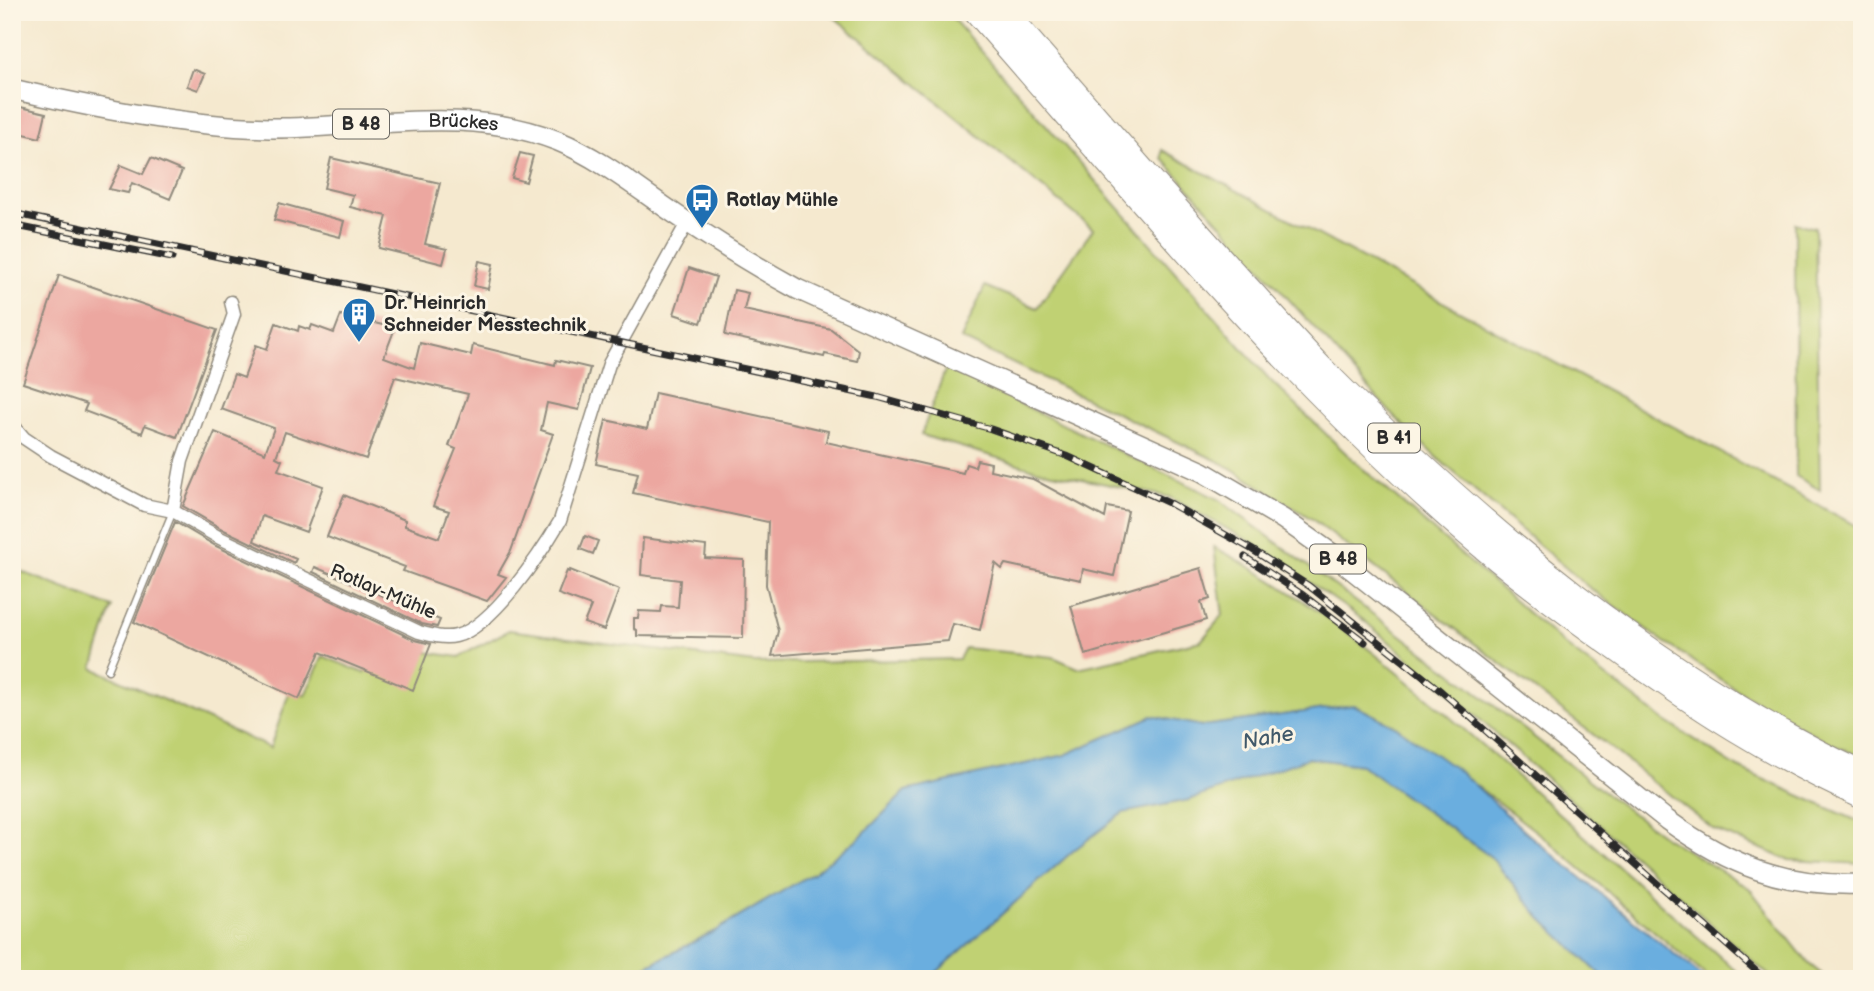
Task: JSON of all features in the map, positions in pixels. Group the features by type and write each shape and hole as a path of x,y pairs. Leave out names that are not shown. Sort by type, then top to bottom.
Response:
{"highway":[{"name":"B 41","path":"976,12 1247,318 1390,463 1460,528 1559,608 1669,688 1741,734 1813,775 1862,797"},
{"name":"B 41","path":"1005,12 1192,226 1324,369 1474,512 1569,590 1675,667 1751,715 1862,773"}],"main road":[{"name":"Brückes","path":"12,89 147,115 234,125 320,127 428,121 494,124 559,141 614,172 687,223 769,274 1203,472 1283,519 1331,553 1667,820 1712,851 1788,879 1821,884 1862,884"}],"street":[{"name":"Rotlay-Mühle","path":"12,424 24,438 51,456 144,505 173,511 220,538 419,632 440,637 456,636 487,620 560,521 608,364 687,223"},
{"path":"173,511 182,461 234,314 231,302"}],"lane":[{"path":"108,670 173,511"}],"green space":[{"path":"828,12 947,12 1270,380 1355,462 1566,646 1662,719 1738,768 1862,823 1862,864 1789,860 1714,830 1312,519 1224,464 961,339 985,286 1037,308 1093,229"},
{"path":"1162,150 1862,529 1862,758 1826,741 1737,690 1661,640 1587,586 1436,457 1390,412 1162,158"},
{"path":"1795,223 1815,228 1820,490 1796,476"},
{"path":"946,368 1218,499 1464,682 1609,796 1665,837 1749,888 1809,964 1828,979 1773,979 1442,686 1362,619 1253,543 1169,497 1038,470 921,435"},
{"path":"1214,547 1294,594 1405,679 1745,979 1710,979 1546,839 1397,727 1354,705 1202,726 1152,716 1065,755 906,791 860,837 813,873 715,931 622,979 12,979 12,568 112,607 93,668 270,748 291,687 305,695 323,656 364,673 384,641 418,651 459,657 509,630 754,663 959,659 965,648 1053,657 1078,668 1201,641 1223,615"},
{"path":"1308,758 1361,765 1491,857 1540,917 1605,979 929,979 1074,850 1123,812 1189,800"}],"water":[{"name":"Nahe","path":"1354,705 1397,727 1463,774 1528,834 1705,979 1605,979 1540,917 1491,857 1361,765 1308,758 1189,800 1123,813 1074,850 929,979 622,979 715,931 813,873 860,837 906,791 1065,755 1152,716 1202,726"}],"building":[{"path":"193,69 205,74 198,90 187,86"},
{"path":"12,105 46,113 40,138 12,131"},
{"path":"520,153 533,156 526,182 512,178"},
{"path":"151,158 182,171 170,199 132,183 128,193 109,189 121,165 143,174"},
{"path":"331,158 440,183 425,244 447,249 443,264 379,248 387,216 350,207 353,195 324,188"},
{"path":"279,203 344,221 340,237 274,220"},
{"path":"479,261 493,264 488,289 474,286"},
{"path":"689,268 716,277 701,323 674,314"},
{"path":"59,275 217,330 177,437 145,425 142,433 84,411 87,404 23,383"},
{"path":"734,290 748,293 744,310 831,329 859,351 857,361 825,354 824,357 725,335"},
{"path":"341,315 395,328 384,357 414,368 420,343 471,355 473,345 555,365 556,360 590,368 579,410 547,403 541,430 553,434 511,551 498,574 506,577 487,601 403,571 405,567 327,537 344,495 405,520 405,526 439,538 449,511 433,506 456,449 449,446 468,394 395,377 366,459 285,432 276,457 282,460 278,470 323,486 306,532 262,516 254,541 296,559 294,563 224,530 183,506 215,432 265,453 274,428 221,409 234,374 244,378 256,345 267,349 276,323 298,331 299,326 310,330 312,325 334,333"},
{"path":"655,393 828,431 826,442 963,473 966,464 975,467 977,460 991,463 990,470 1033,479 1105,518 1107,507 1128,511 1114,576 1083,569 1081,580 1005,564 1002,569 995,563 980,630 953,624 948,641 772,656 778,631 766,585 768,522 633,493 638,473 596,464 606,420 647,429"},
{"path":"175,522 216,546 415,640 431,644 413,690 320,652 299,699 134,622"},
{"path":"585,536 598,541 593,554 580,549"},
{"path":"643,538 706,546 705,558 744,560 743,638 637,636 634,618 638,618 639,611 661,612 662,606 678,607 680,580 641,575"},
{"path":"315,567 440,620 437,627 422,624 313,572"},
{"path":"1201,568 1210,599 1201,602 1206,620 1085,655 1071,606"},
{"path":"567,571 619,590 604,630 584,623 591,606 558,594"}],"railway":[{"path":"12,213 877,397 991,429 1067,456 1171,504 1251,549 1309,586 1441,691 1765,979"},
{"path":"12,225 172,258"},
{"path":"1245,557 1303,595 1365,642"}],"place":[{"name":"Rotlay Mühle","path":"702,230"},
{"name":"Dr. Heinrich Schneider Messtechnik","path":"359,344"}]}
